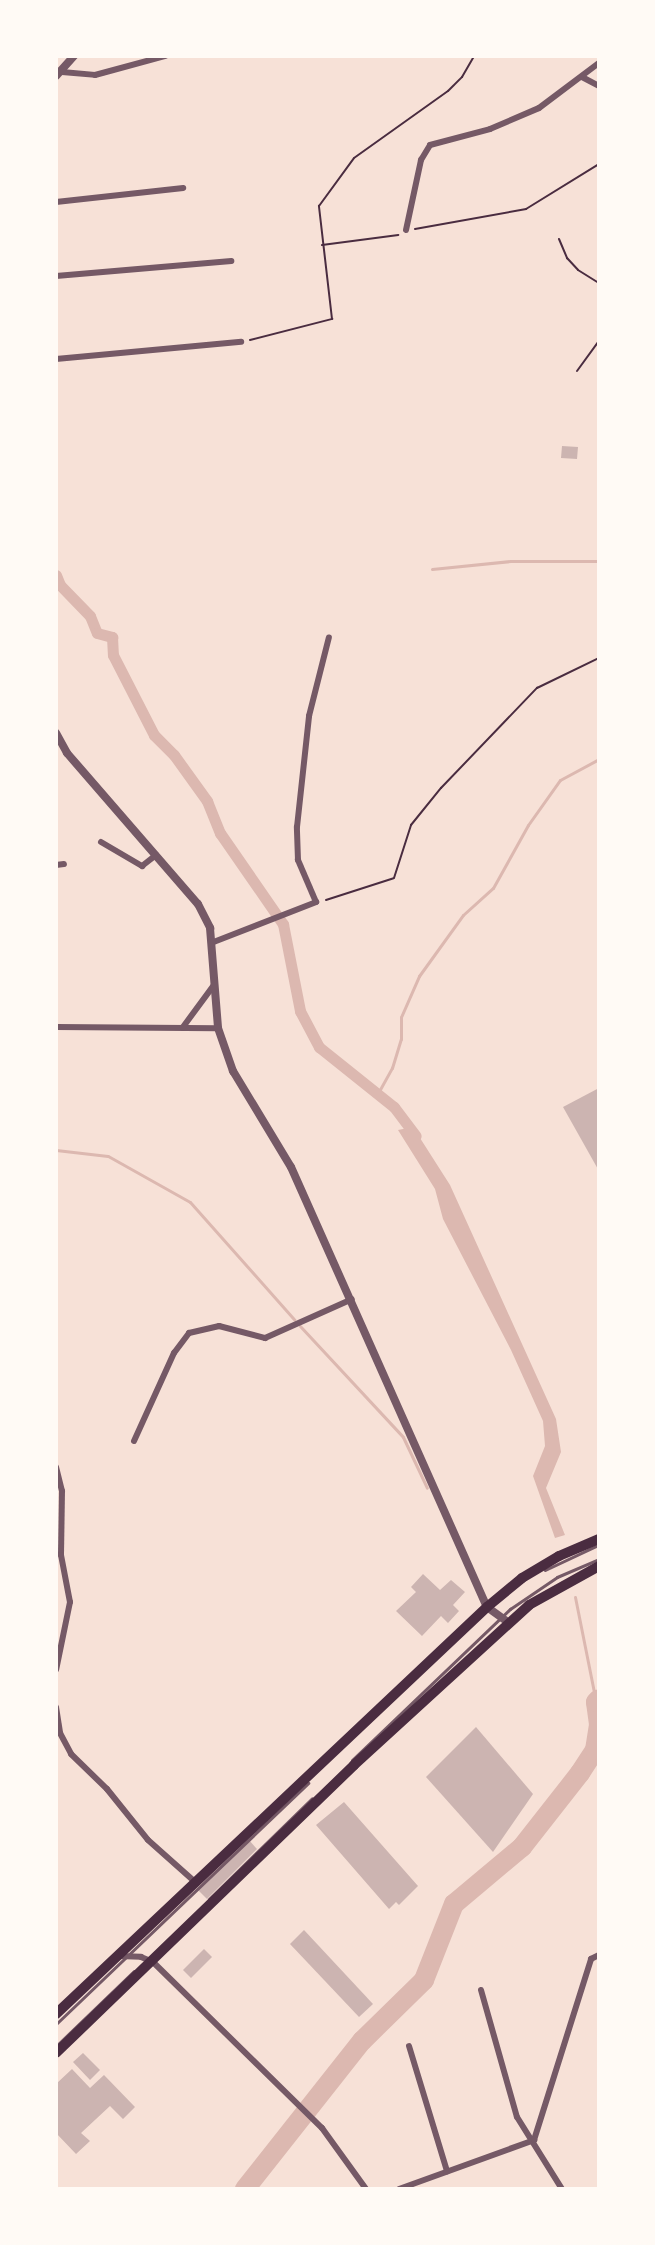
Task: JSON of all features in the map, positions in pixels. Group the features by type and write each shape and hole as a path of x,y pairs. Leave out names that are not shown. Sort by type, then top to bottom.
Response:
{"main road":[{"path":"56,2014 122,1956 194,1881 522,1578 559,1556 599,1542"},
{"path":"56,2053 504,1621 599,1566"}],"street":[{"path":"59,74 74,56"},
{"path":"59,74 95,75 165,56"},
{"path":"406,230 421,160 430,145 516,119 549,102 599,63"},
{"path":"582,77 599,86"},
{"path":"56,202 183,188"},
{"path":"56,276 231,261"},
{"path":"56,359 241,342"},
{"path":"211,943 316,902 298,860 297,827 309,716 329,637"},
{"path":"56,733 67,753 198,904 210,928 218,1028 233,1071 291,1167 488,1608 504,1621"},
{"path":"101,842 142,866 156,855"},
{"path":"183,1027 214,985"},
{"path":"56,1027 218,1028"},
{"path":"134,1441 174,1353 189,1333 219,1326 265,1338 352,1299"},
{"path":"56,1467 62,1491 61,1555 70,1602 56,1670"},
{"path":"56,1707 60,1733 71,1754 107,1789 148,1840 194,1881"},
{"path":"534,2140 591,1959 599,1955"},
{"path":"122,1956 150,1960 322,2128 366,2189"},
{"path":"481,1990 511,2101 562,2189"},
{"path":"409,2046 447,2171"},
{"path":"399,2189 534,2140"}],"lane":[{"path":"504,1621 557,1577 599,1559"},
{"path":"56,2024 122,1956 488,1608"},
{"path":"56,2046 150,1960"}],"path":[{"path":"241,342 332,319 319,206 354,158 448,91 462,77 474,56"},
{"path":"322,245 393,238 406,230 445,226 526,209 599,164"},
{"path":"559,239 567,258 578,270 599,283"},
{"path":"577,371 599,341"},
{"path":"316,902 394,878 411,825 441,788 537,688 599,658"}],"shaded area":[{"path":"413,1127 450,1185 556,1419 561,1452 546,1488 565,1535 555,1538 533,1476 545,1446 543,1421 511,1350 443,1219 435,1189 398,1130"}],"building":[{"path":"562,446 578,447 577,459 561,458"},
{"path":"599,1088 599,1171 563,1107"},
{"path":"423,1574 440,1590 451,1580 465,1592 453,1605 459,1611 448,1623 441,1616 422,1636 396,1611 416,1592 411,1587"},
{"path":"476,1727 533,1794 493,1852 426,1777"},
{"path":"344,1802 418,1886 399,1905 396,1902 389,1909 316,1825"},
{"path":"249,1840 257,1849 207,1899 198,1890"},
{"path":"304,1930 373,2004 359,2017 290,1944"},
{"path":"204,1949 212,1957 191,1978 183,1970"},
{"path":"83,2053 100,2070 90,2080 73,2062"},
{"path":"72,2069 90,2088 104,2075 135,2107 123,2119 110,2106 81,2133 90,2141 76,2154 56,2133 56,2084"}],"waterway":[{"path":"432,569 511,561 599,561"},
{"path":"56,575 60,585 90,616 97,633 112,637 113,655 154,735 174,755 207,801 220,833 283,924 300,1011 319,1047 394,1107 416,1136"},
{"path":"378,1093 392,1068 401,1039 401,1017 419,976 463,915 493,888 528,825 560,780 599,759"},
{"path":"56,1150 108,1156 190,1202 294,1319"},
{"path":"300,1326 403,1437 427,1488"},
{"path":"575,1597 596,1702"},
{"path":"245,2189 362,2041 424,1980 454,1904 522,1847 580,1773 595,1750 599,1724 596,1702 599,1699"}]}
